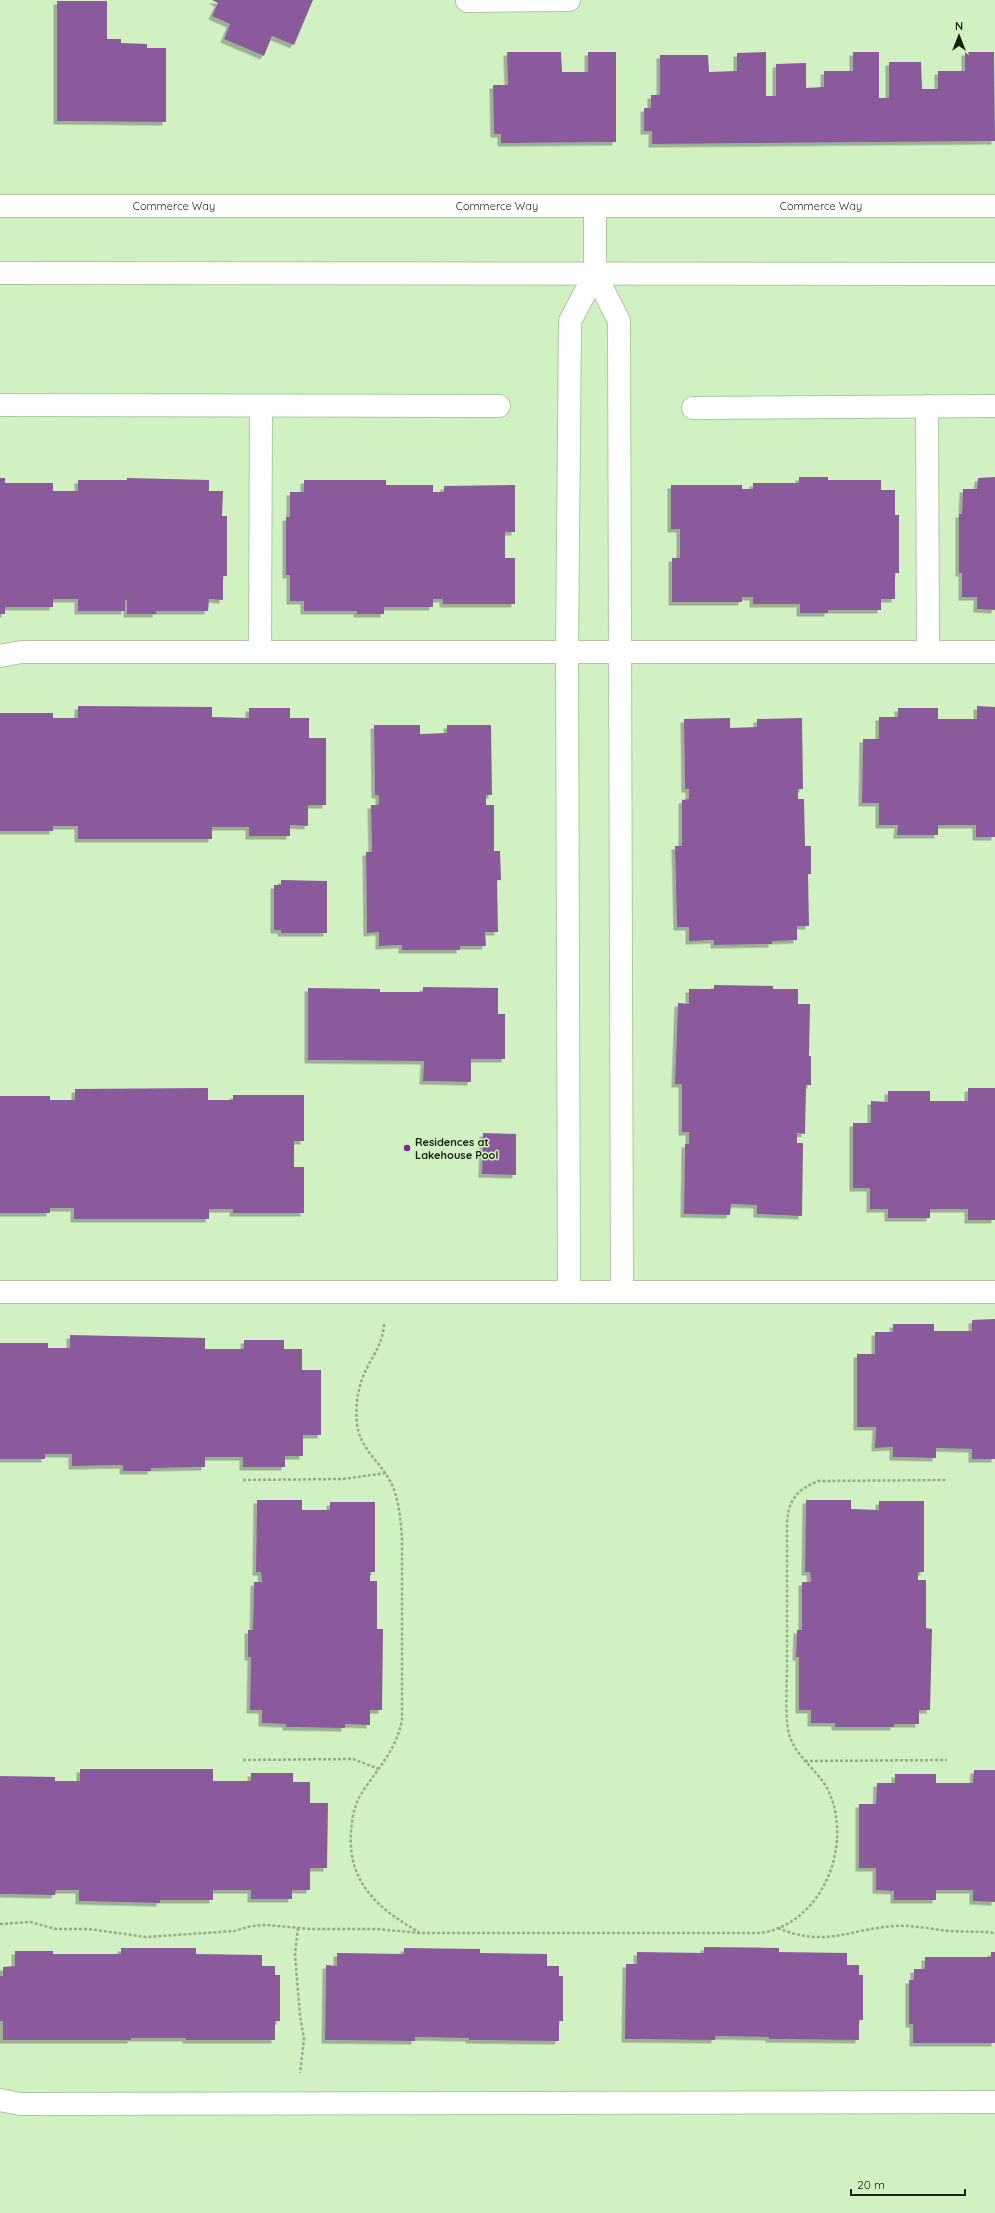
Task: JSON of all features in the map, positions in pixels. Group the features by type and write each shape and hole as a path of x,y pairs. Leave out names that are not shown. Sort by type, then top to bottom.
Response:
{"street":[{"path":"467,1 569,0"},
{"name":"Commerce Way","path":"0,206 995,206"},
{"path":"595,206 595,274 619,321 622,1292"},
{"path":"0,273 995,274"},
{"path":"568,1292 567,652 570,321 595,274"},
{"path":"0,404 499,406"},
{"path":"260,652 261,406"},
{"path":"927,406 928,652"},
{"path":"693,408 995,406"},
{"path":"0,656 21,652 995,652"},
{"path":"0,1292 995,1292"},
{"path":"0,2100 20,2104 995,2102"}],"path":[{"path":"384,1323 382,1341 360,1383 356,1416 357,1425 363,1442 386,1473 394,1490 401,1528 402,1720 396,1743 362,1792 354,1809 350,1841 352,1863 362,1884 379,1904 396,1918 420,1933"},
{"path":"243,1480 343,1479 386,1473"},
{"path":"0,1924 30,1922 56,1930 89,1930 146,1937 231,1932 251,1926 267,1925 298,1928 377,1929 420,1933 760,1933 778,1928 797,1918 815,1900 828,1876 835,1856 836,1820 832,1799 821,1779 805,1761 791,1741 786,1711 787,1524 789,1505 794,1496 805,1487 818,1482 946,1480"},
{"path":"242,1760 353,1759 379,1769"},
{"path":"805,1761 947,1760"},
{"path":"778,1928 794,1935 819,1938 894,1926 917,1926 947,1931 995,1933"},
{"path":"298,1928 295,1946 295,1959 300,2016 304,2039 300,2074"}],"building":[{"path":"212,0 313,0 294,45 272,36 264,56 224,39 230,24 212,16 218,3"},
{"path":"57,1 107,1 107,39 121,39 121,43 147,44 147,48 166,48 166,122 57,121"},
{"path":"507,52 561,52 562,72 588,72 588,52 616,52 616,142 501,143 501,134 494,134 493,85 508,85"},
{"path":"766,52 766,96 776,96 776,64 806,63 806,88 824,87 824,71 853,71 853,52 879,52 879,98 889,98 889,62 921,62 922,89 938,89 938,71 965,71 965,52 994,52 995,141 652,144 652,131 644,131 644,108 651,108 651,95 660,95 660,55 708,55 709,72 737,71 737,53"},
{"path":"799,477 828,477 828,480 881,480 881,490 895,490 895,515 899,515 899,573 895,573 895,599 881,599 881,610 828,610 828,613 800,613 800,604 753,604 753,597 742,597 742,602 672,602 672,558 680,558 680,529 671,529 671,485 742,485 742,489 753,489 753,483 799,483"},
{"path":"995,477 995,610 977,609 977,597 962,597 962,573 959,573 959,514 962,514 963,489 977,489 978,478"},
{"path":"0,478 5,478 5,483 53,483 53,491 78,491 78,480 127,480 127,478 209,480 209,491 223,491 222,516 227,516 227,576 223,576 223,600 209,599 208,611 156,611 156,614 127,614 127,600 125,600 125,611 78,611 78,599 53,599 53,607 5,607 5,614 0,614"},
{"path":"304,480 386,480 386,485 433,485 433,492 444,492 444,486 515,485 515,532 505,532 505,558 515,558 515,604 443,604 443,599 433,599 433,607 384,607 384,614 357,614 357,611 304,611 304,601 290,601 290,575 286,575 286,517 290,517 290,492 304,492"},
{"path":"78,706 212,707 212,717 249,718 249,708 290,708 290,718 309,718 309,738 326,738 326,805 308,805 308,826 290,825 290,836 249,836 249,827 212,827 212,839 78,839 78,826 53,826 53,831 0,831 0,713 53,713 53,718 78,718"},
{"path":"977,706 995,707 995,837 976,837 976,825 938,825 938,835 897,835 898,825 879,825 879,803 862,803 863,739 879,739 879,717 898,717 898,708 938,708 938,719 977,719"},
{"path":"730,718 730,728 757,727 757,719 802,718 803,789 798,789 798,799 804,799 805,846 811,846 811,874 808,874 809,926 797,926 797,940 772,941 772,944 714,945 714,940 689,941 689,927 677,927 675,846 682,846 682,800 689,799 689,789 685,789 684,719"},
{"path":"374,725 420,725 420,734 447,733 447,725 491,725 492,795 486,795 486,805 494,805 494,851 500,851 501,880 497,880 498,932 485,932 486,946 460,946 460,950 402,950 402,945 379,946 379,932 367,933 366,852 372,852 371,805 379,805 379,795 375,795"},
{"path":"281,880 327,881 327,933 281,933 281,930 274,930 274,885 281,885"},
{"path":"714,985 773,986 773,989 798,989 798,1004 810,1004 809,1056 811,1056 811,1085 806,1085 805,1134 797,1133 797,1143 803,1143 802,1216 757,1214 757,1205 731,1204 730,1215 684,1214 685,1144 689,1144 689,1132 682,1132 682,1084 675,1084 678,1003 689,1004 689,989 714,989"},
{"path":"423,987 498,988 498,1014 505,1014 505,1059 471,1059 471,1082 423,1081 424,1061 308,1060 308,988 380,989 380,992 423,992"},
{"path":"208,1088 208,1100 233,1100 233,1095 304,1095 304,1141 294,1141 294,1167 304,1167 304,1213 233,1213 233,1209 209,1209 209,1219 74,1219 74,1208 50,1208 50,1213 0,1213 0,1096 50,1096 50,1100 75,1100 75,1089"},
{"path":"968,1088 995,1088 995,1220 968,1220 968,1209 930,1209 930,1218 888,1218 888,1209 870,1209 870,1188 853,1188 853,1123 871,1123 871,1101 888,1102 888,1091 930,1091 930,1101 968,1101"},
{"path":"483,1133 516,1134 516,1175 482,1174"},
{"path":"995,1319 995,1459 972,1459 972,1449 936,1448 936,1458 893,1457 893,1447 875,1448 876,1427 857,1427 857,1354 875,1354 875,1332 893,1332 893,1324 934,1324 934,1331 972,1331 972,1320"},
{"path":"70,1335 205,1338 205,1349 244,1349 244,1340 284,1340 284,1349 302,1349 302,1370 321,1370 321,1435 303,1435 303,1456 285,1456 285,1467 243,1467 243,1457 205,1457 205,1467 151,1468 151,1471 123,1471 123,1465 72,1466 72,1454 45,1454 45,1459 0,1459 0,1343 48,1343 48,1348 70,1348"},
{"path":"257,1500 302,1500 302,1510 330,1510 330,1502 375,1502 375,1572 370,1572 370,1581 377,1581 377,1629 383,1629 382,1710 370,1710 370,1725 345,1724 345,1728 286,1727 286,1724 262,1723 262,1710 250,1710 251,1657 248,1657 248,1630 253,1630 254,1582 262,1582 261,1572 256,1572"},
{"path":"806,1500 851,1500 851,1509 879,1510 879,1501 924,1501 924,1572 918,1572 918,1580 926,1580 926,1628 932,1629 930,1710 919,1710 919,1724 894,1724 894,1727 835,1727 835,1723 811,1723 811,1710 799,1710 799,1657 796,1657 797,1630 802,1630 802,1582 811,1582 810,1572 805,1572"},
{"path":"80,1769 213,1769 213,1781 251,1781 251,1773 293,1773 293,1782 310,1782 310,1803 328,1803 327,1868 310,1868 310,1890 292,1890 292,1899 251,1899 251,1890 213,1890 213,1900 160,1900 160,1903 79,1901 79,1890 56,1890 55,1895 0,1894 0,1776 55,1777 55,1781 80,1781"},
{"path":"974,1770 995,1770 995,1902 973,1901 973,1890 936,1890 936,1900 894,1900 894,1891 876,1890 876,1868 859,1868 859,1804 876,1804 877,1783 895,1783 895,1774 936,1774 936,1783 973,1783"},
{"path":"704,1947 779,1948 779,1952 847,1953 847,1965 859,1965 859,1975 863,1975 863,2020 859,2020 859,2040 769,2039 769,2037 715,2036 715,2040 625,2039 626,1964 637,1964 637,1952 704,1953"},
{"path":"121,1948 196,1948 196,1954 262,1955 262,1966 275,1966 275,1975 280,1975 280,2021 275,2021 275,2040 186,2040 186,2038 131,2038 131,2040 3,2040 3,2021 0,2021 0,1976 3,1976 3,1967 15,1966 15,1951 53,1951 53,1954 121,1954"},
{"path":"404,1948 480,1949 480,1953 547,1954 547,1966 559,1966 559,1976 563,1976 563,2021 559,2021 559,2041 469,2040 469,2038 415,2037 415,2041 325,2040 326,1965 337,1966 337,1953 404,1954"},
{"path":"991,1952 995,1952 995,2043 913,2043 913,2024 909,2024 909,1980 914,1980 914,1969 925,1969 925,1957 991,1957"}],"place":[{"name":"Residences at Lakehouse Pool","path":"407,1148"}]}
